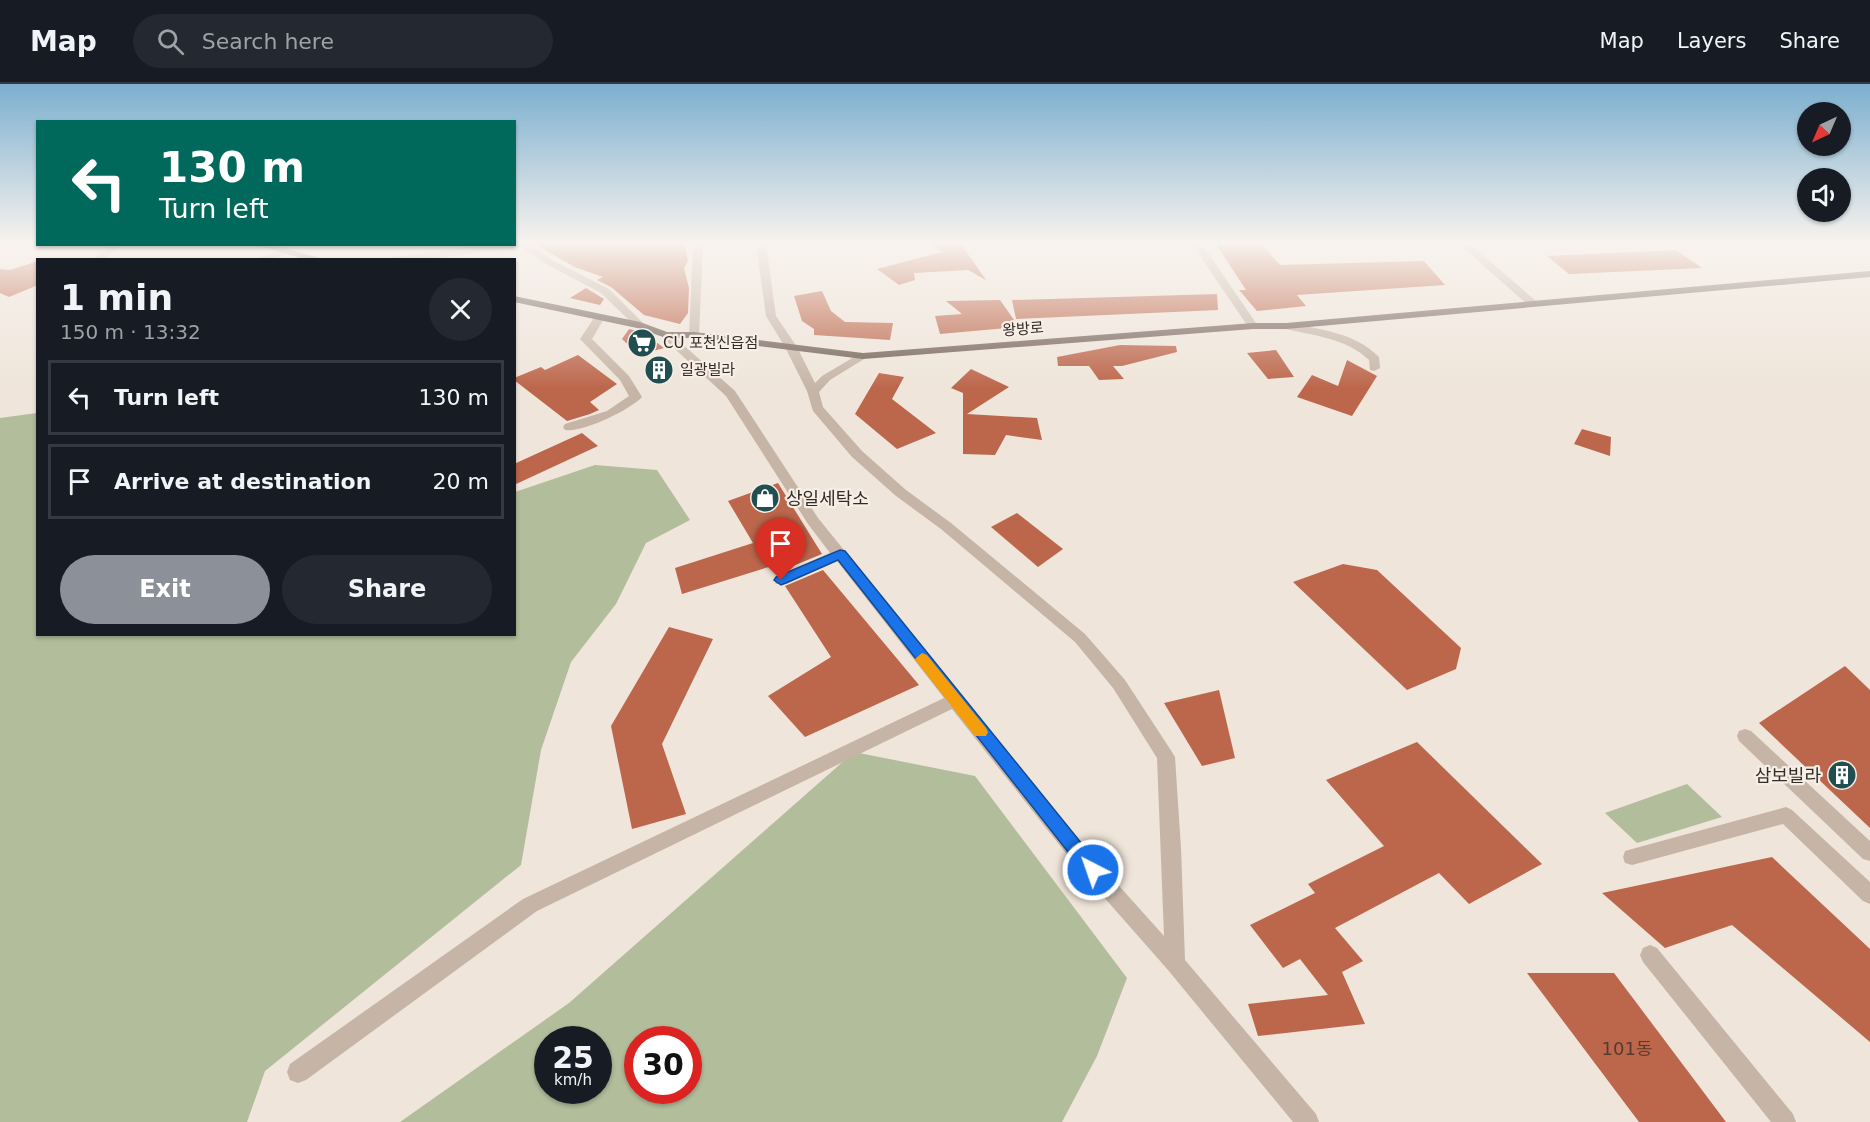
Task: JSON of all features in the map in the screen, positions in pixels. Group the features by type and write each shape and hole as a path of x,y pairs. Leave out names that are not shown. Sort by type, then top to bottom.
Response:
{"main road":[{"name":"왕방로","path":"694,335 863,356 1253,326 1286,326 1655,292"},
{"path":"516,298 639,325 666,335 694,335"}],"street":[{"path":"606,292 639,325"},
{"path":"694,335 696,292"},
{"path":"768,292 771,316 813,392 817,408 857,454 901,493 946,526 1080,638 1119,684 1166,757 1172,848 1175,963"},
{"path":"1230,292 1253,326"},
{"path":"1520,292 1532,303"},
{"path":"569,427 611,414 636,397 625,378 586,339 600,317"},
{"path":"1286,326 1334,336 1366,349 1375,359 1374,368"},
{"path":"666,335 731,394 813,520 955,700 1079,855 1175,963 1308,1122"},
{"path":"813,392 826,378 863,356"},
{"path":"781,580 840,554"},
{"path":"297,1072 530,905 955,700"},
{"path":"1744,736 1870,853"},
{"path":"1632,857 1786,815 1870,895"},
{"path":"1650,955 1785,1122"}],"green space":[{"path":"36,413 36,636 516,636 516,492 595,465 657,470 690,520 646,543 616,604 571,662 541,750 521,865 265,1071 247,1122 0,1122 0,418"},
{"path":"854,752 975,776 1127,978 1097,1056 1062,1122 400,1122 534,1028 534,1104 612,1104 612,1026 536,1026 569,1003"},
{"path":"1687,784 1722,817 1637,843 1605,813"}],"building":[{"path":"0,292 20,292 9,297"},
{"path":"579,292 593,292 604,299 600,305 570,298"},
{"path":"617,292 689,292 688,313 680,324 644,315"},
{"path":"823,292 831,311 845,322 893,323 890,340 814,335 814,329 802,321 794,296"},
{"path":"1241,292 1335,292 1297,295 1306,306 1257,311"},
{"path":"1217,294 1218,310 1016,319 1012,300"},
{"path":"1000,300 1019,327 940,334 935,316 962,314 946,301"},
{"name":"CU 포천신읍점","path":"629,329 643,332 664,348 639,355 622,339"},
{"path":"1120,345 1176,346 1177,352 1122,366 1113,366 1124,379 1099,380 1089,366 1058,366 1057,357"},
{"path":"1276,350 1294,377 1268,379 1247,353"},
{"path":"578,355 617,384 590,402 599,410 567,421 516,382 516,377 541,367 545,370"},
{"path":"1347,360 1377,376 1352,416 1297,397 1312,375 1338,386"},
{"path":"971,369 1009,387 967,414 1037,418 1042,440 1006,435 995,455 963,454 963,393 951,388"},
{"path":"879,373 904,377 892,399 936,433 897,449 855,414"},
{"path":"1582,429 1611,437 1610,456 1574,444"},
{"path":"582,433 598,446 516,484 516,463"},
{"path":"778,483 822,554 776,573 772,566 682,594 675,568 753,543 728,501"},
{"path":"1017,513 1063,549 1038,567 991,527"},
{"path":"1343,564 1377,570 1461,648 1456,669 1407,690 1293,582"},
{"path":"823,570 919,685 805,737 768,696 831,657 785,586"},
{"path":"669,627 713,639 662,744 686,814 632,829 611,726"},
{"name":"삼보빌라","path":"1845,666 1870,690 1870,828 1759,723"},
{"path":"1219,690 1235,758 1202,766 1164,703"},
{"path":"1417,742 1542,864 1469,904 1439,873 1335,928 1363,961 1342,972 1365,1024 1258,1036 1248,1004 1328,995 1300,959 1283,968 1250,925 1315,893 1308,884 1384,846 1326,780"},
{"path":"1772,857 1870,949 1870,1042 1732,925 1665,948 1602,893"},
{"path":"1527,973 1614,973 1726,1122 1639,1122"}],"slow traffic":[{"path":"922,659 981,732"}],"place":[{"name":"CU 포천신읍점","path":"642,343"},
{"name":"일광빌라","path":"659,370"},
{"name":"상일세탁소","path":"765,498"},
{"name":"삼보빌라","path":"1842,775"}],"route":[{"path":"781,580 840,554 952,697 1093,870"}]}
